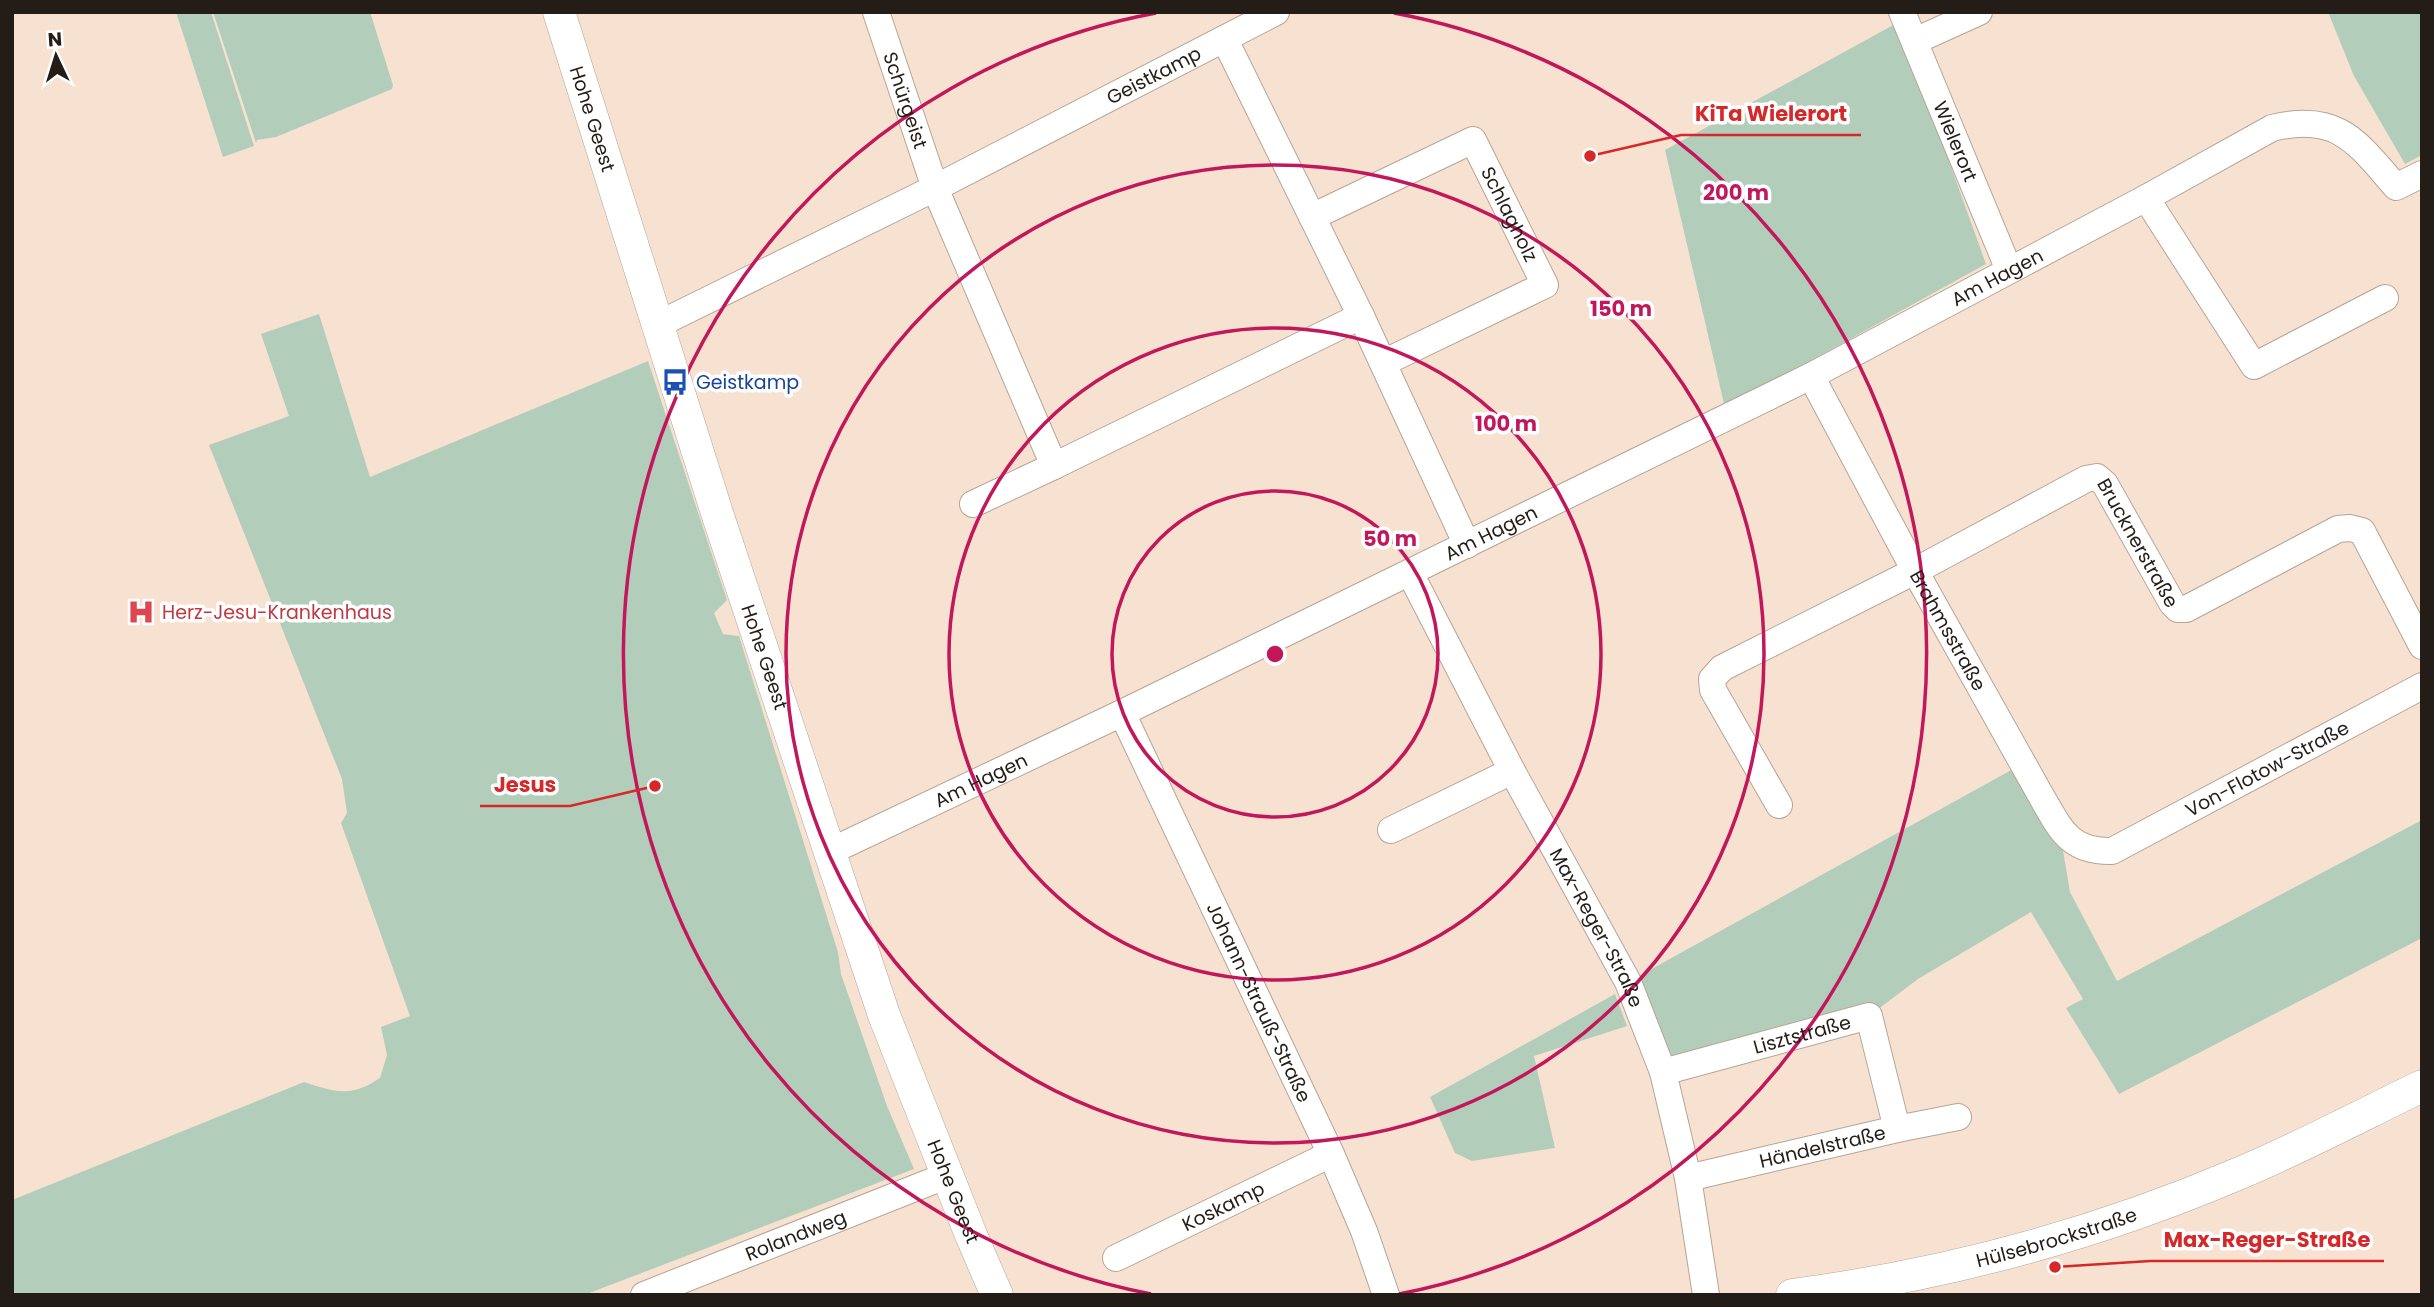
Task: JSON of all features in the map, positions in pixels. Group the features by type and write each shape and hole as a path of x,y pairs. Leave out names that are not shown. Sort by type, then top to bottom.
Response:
{"street":[{"name":"Hohe Geest","path":"559,12 657,326 884,1015 997,1295"},
{"name":"Schürgeist","path":"876,12 934,188"},
{"name":"Geistkamp","path":"657,326 934,188 1276,12"},
{"name":"Wielerort","path":"1902,12 2009,270"},
{"path":"1915,41 1979,12"},
{"path":"1225,40 1361,316 1467,545"},
{"name":"Am Hagen","path":"830,852 1122,713 1811,376 2272,128 2295,123 2331,128 2348,135 2396,187 2422,174"},
{"name":"Schlagholz","path":"1312,218 1473,140 1545,285 1383,363"},
{"path":"934,188 1054,466"},
{"path":"2146,198 2254,366 2385,298"},
{"path":"973,504 1361,316"},
{"name":"Brahmsstraße","path":"1811,376 1915,570 2059,827 2084,848 2093,852 2112,851"},
{"name":"Brucknerstraße","path":"1915,570 2085,479 2097,477 2105,484 2172,603 2178,608 2186,609 2338,529 2350,528 2362,531 2422,646"},
{"path":"1779,805 1713,691 1712,679 1722,668 1915,570"},
{"name":"Max-Reger-Straße","path":"1410,573 1512,771 1628,982 1663,1072 1688,1178 1706,1295"},
{"name":"Von-Flotow-Straße","path":"2112,851 2422,686"},
{"name":"Johann-Strauß-Straße","path":"1122,713 1331,1154 1364,1231 1386,1295"},
{"path":"1391,831 1512,771"},
{"name":"Lisztstraße","path":"1663,1072 1869,1016 1897,1129"},
{"name":"Hülsebrockstraße","path":"1792,1295 1836,1292 1997,1257 2061,1238 2165,1203 2297,1147 2422,1086"},
{"name":"Händelstraße","path":"1688,1178 1958,1117"},
{"name":"Koskamp","path":"1116,1258 1331,1154"},
{"name":"Rolandweg","path":"644,1295 948,1175"}],"green space":[{"path":"176,12 211,12 254,146 223,157"},
{"path":"213,12 370,12 392,89 276,137 257,140 256,143"},
{"path":"2328,12 2422,12 2422,155 2405,164 2354,76"},
{"path":"1897,23 1986,264 1725,408 1665,150"},
{"path":"319,314 370,477 648,361 727,600 714,613 723,634 739,636 838,952 841,974 887,1106 914,1169 584,1295 12,1295 12,1200 304,1082 343,1091 369,1084 380,1078 387,1055 381,1027 410,1016 341,823 347,813 342,779 209,445 289,416 261,334"},
{"path":"2024,763 2059,827 2070,892 2117,981 2422,820 2422,938 2119,1094 2066,1008 2083,999 2031,912 1918,979 1869,1016 1663,1072 1628,982"},
{"path":"1615,994 1627,1026 1534,1056 1555,1148 1472,1161 1455,1153 1430,1097"}],"place":[{"name":"KiTa Wielerort","path":"1590,156"},
{"name":"Geistkamp","path":"675,382"},
{"name":"Herz-Jesu-Krankenhaus","path":"141,612"},
{"name":"Jesus","path":"655,786"},
{"name":"Max-Reger-Straße","path":"2055,1267"}]}
